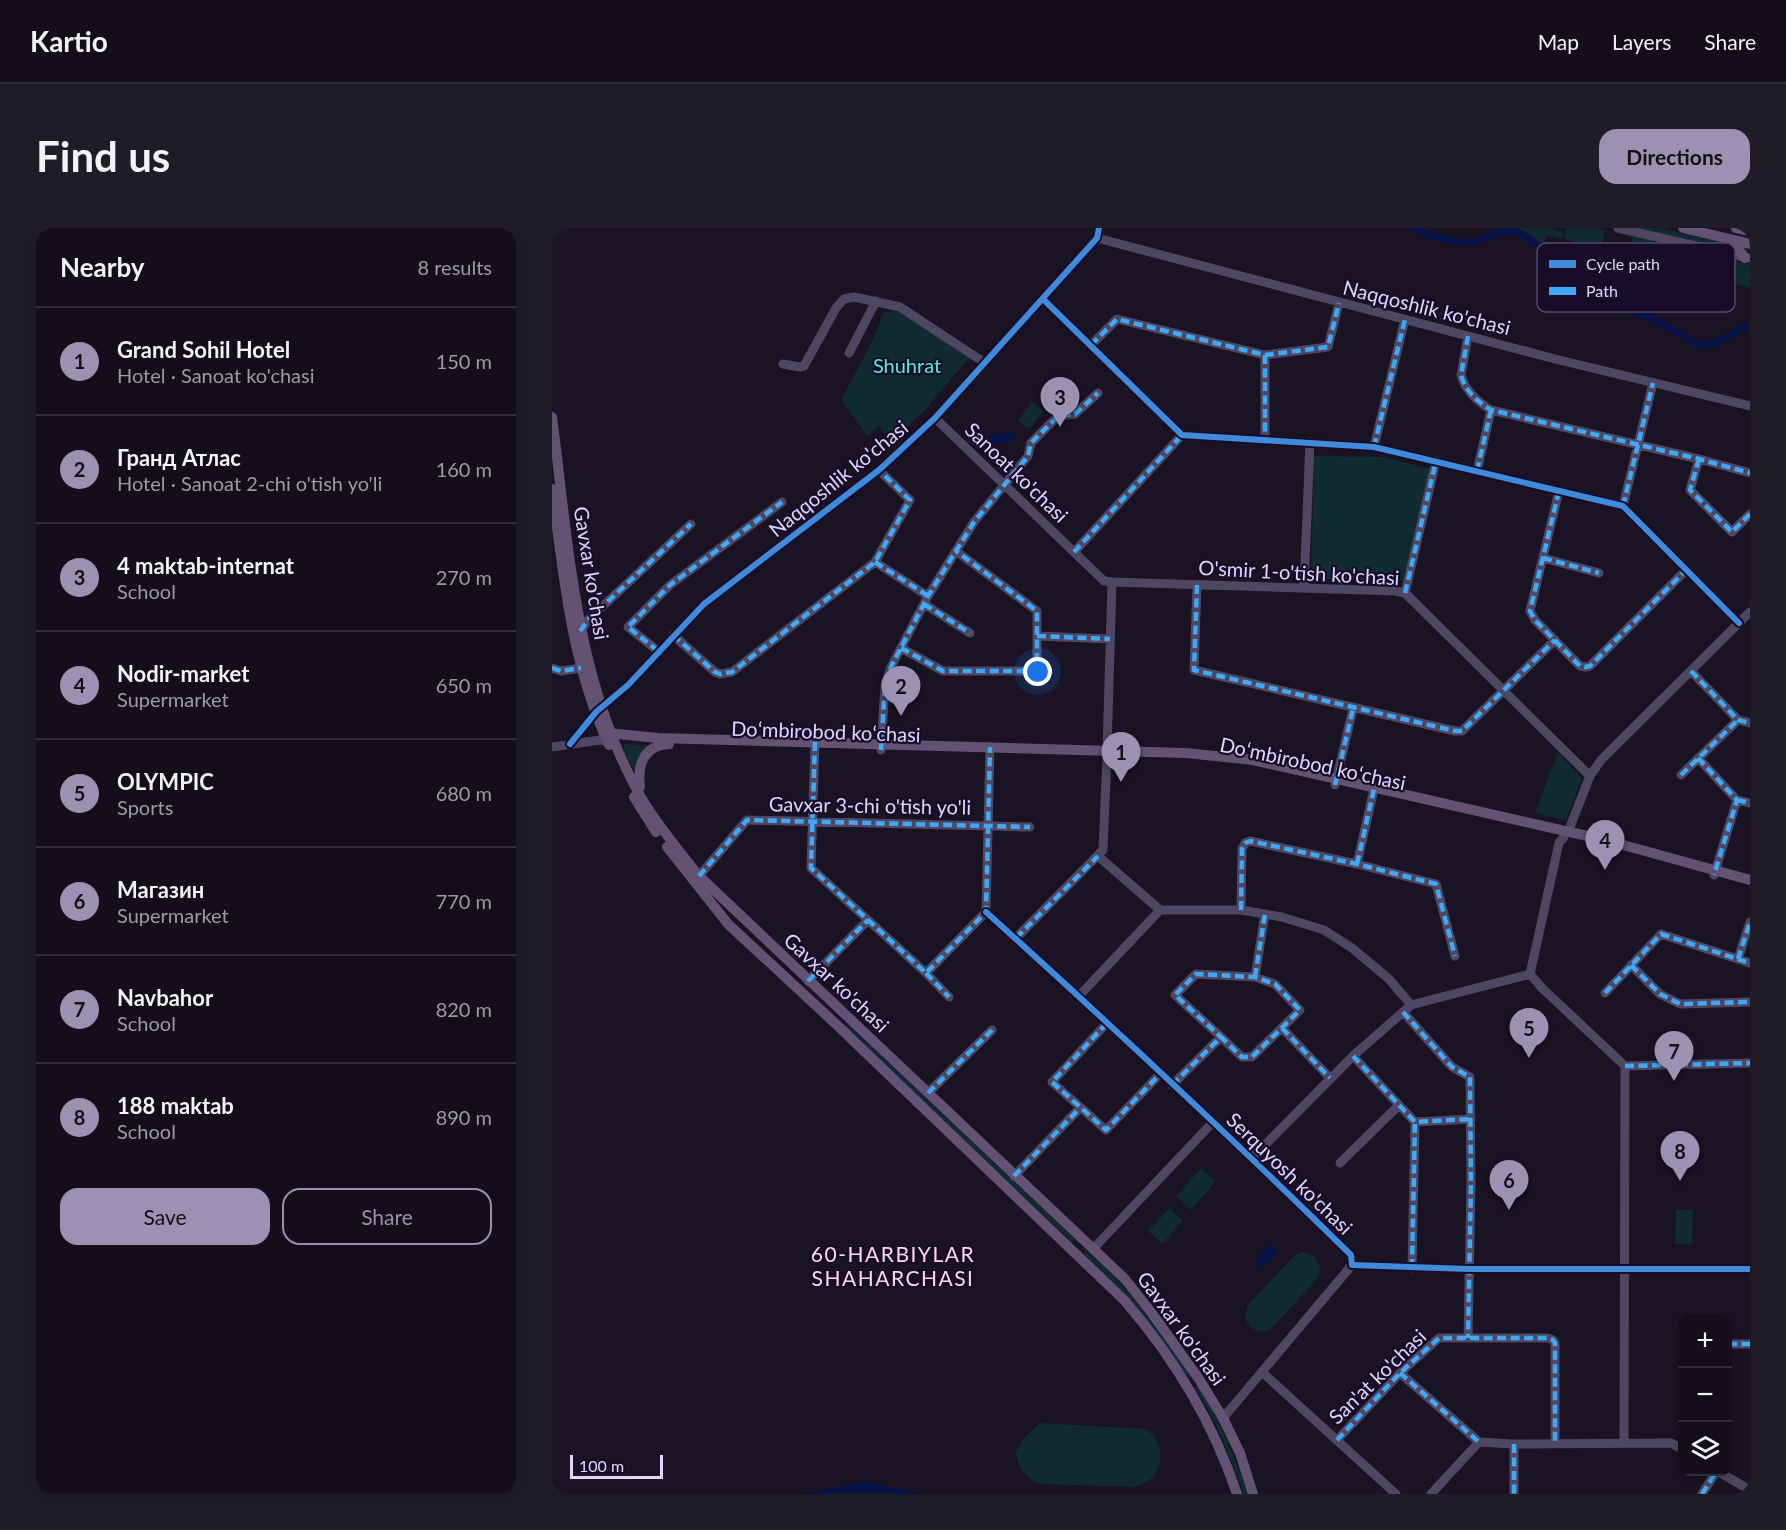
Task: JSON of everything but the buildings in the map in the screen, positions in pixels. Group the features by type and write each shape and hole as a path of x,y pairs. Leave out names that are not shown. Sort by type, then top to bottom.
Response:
{"main road":[{"path":"1683,228 1750,244"},
{"path":"1736,228 1750,231"},
{"path":"1732,240 1735,243"},
{"path":"1735,243 1748,258"},
{"name":"Gavxar ko'chasi","path":"552,417 580,631 599,710"},
{"name":"Gavxar ko'chasi","path":"552,489 572,635 581,668 608,737 642,812 682,868 728,924 1111,1284 1138,1316 1189,1388 1216,1438 1238,1494"},
{"name":"Doʻmbirobod koʻchasi","path":"608,737 627,734 658,738 815,745 1107,753 1220,760 1336,782 1750,880"},
{"name":"Gavxar ko'chasi","path":"608,737 642,799 699,876 1093,1249 1139,1296 1199,1379 1223,1418 1239,1453 1253,1494"},
{"name":"Doʻmbirobod koʻchasi","path":"608,737 669,744 815,745"},
{"path":"642,799 639,778 644,757 654,747 669,744"},
{"name":"Doʻmbirobod koʻchasi","path":"1715,872 1750,886"},
{"path":"838,1026 847,1016"},
{"path":"1073,1249 1081,1247 1082,1239"},
{"path":"1189,1388 1199,1379"}],"street":[{"name":"Naqqoshlik ko'chasi","path":"570,744 599,710 628,685 704,604 879,470 935,418 1096,238 1099,228"},
{"path":"1618,228 1683,243"},
{"name":"Naqqoshlik ko'chasi","path":"1096,238 1339,303 1750,406"},
{"path":"783,364 804,366 836,308 844,299 854,297 900,307 985,363"},
{"path":"1043,299 1182,435 1374,447 1623,506 1739,623"},
{"path":"849,353 876,302"},
{"path":"1091,345 1117,319 1265,355 1328,347 1339,303"},
{"path":"1374,447 1405,319"},
{"path":"1468,336 1462,380 1477,400 1491,411 1750,473"},
{"path":"1265,355 1265,439"},
{"path":"1623,506 1653,383"},
{"path":"881,747 885,682 926,600 956,550 974,522 1028,456 1030,443 1058,416 1075,414 1098,393"},
{"path":"1477,471 1491,411"},
{"name":"Sanoat ko'chasi","path":"935,418 1104,581 1112,582"},
{"name":"Sanoat ko'chasi","path":"1074,552 1182,435"},
{"path":"1304,588 1310,442"},
{"path":"1699,459 1690,490 1732,532 1750,514"},
{"path":"1405,593 1436,461"},
{"path":"673,635 715,672 720,674 732,672 875,562 910,500 879,470"},
{"path":"1559,491 1530,611 1534,620 1580,666 1588,667 1685,571"},
{"path":"658,651 628,627 670,585 782,502"},
{"path":"580,631 589,619 691,524"},
{"path":"901,648 943,671 1034,671 1037,663 1036,611 956,550"},
{"path":"1543,558 1599,573"},
{"path":"875,562 970,633"},
{"path":"1016,938 1103,850 1112,582"},
{"name":"O'smir 1-o'tish ko'chasi","path":"1112,582 1405,593 1590,776"},
{"path":"1197,585 1194,670 1455,731 1462,730 1555,640"},
{"path":"1530,974 1564,836 1590,776 1615,745 1750,612"},
{"path":"1037,636 1110,639"},
{"path":"552,668 561,671 581,668"},
{"path":"1691,671 1738,720 1750,723"},
{"path":"1336,782 1353,709"},
{"path":"1681,775 1738,720"},
{"path":"552,747 608,737"},
{"path":"815,745 811,868 950,997"},
{"path":"926,973 986,912 990,826 990,750"},
{"path":"1698,758 1737,800 1750,803"},
{"path":"1356,864 1373,791"},
{"path":"1715,872 1737,800"},
{"name":"Gavxar 3-chi o'tish yo'li","path":"699,876 747,820 1030,826"},
{"path":"1241,910 1242,849 1248,842 1356,864 1436,884 1455,956"},
{"path":"1098,856 1160,910 1241,910 1296,921 1333,934 1389,979 1411,1005"},
{"path":"1079,996 1160,910"},
{"name":"Serquyosh ko'chasi","path":"986,912 1252,1158 1351,1255 1352,1264 1223,1418"},
{"path":"1255,977 1265,914"},
{"path":"808,981 868,920"},
{"path":"1738,959 1750,922"},
{"path":"1605,993 1661,934 1750,963"},
{"path":"1631,965 1660,994 1680,1004 1750,1002"},
{"path":"1196,974 1255,977 1275,984 1300,1010 1282,1028 1250,1058 1242,1057 1175,995 1196,974"},
{"path":"1252,1158 1330,1078 1411,1005 1530,974"},
{"path":"1530,974 1625,1066 1750,1063"},
{"path":"1402,1012 1452,1067 1470,1077 1468,1338"},
{"path":"1107,1023 1052,1082 1106,1130 1160,1074"},
{"path":"1282,1028 1330,1078"},
{"path":"928,1093 992,1030"},
{"path":"1172,1085 1221,1037"},
{"path":"1353,1056 1415,1122 1412,1268"},
{"path":"1624,1443 1625,1066"},
{"path":"1340,1163 1399,1105"},
{"path":"1014,1176 1080,1108"},
{"path":"1415,1122 1471,1119"},
{"path":"1093,1249 1213,1122"},
{"name":"Serquyosh ko'chasi","path":"1352,1264 1469,1269 1750,1269"},
{"name":"San'at ko'chasi","path":"1337,1440 1400,1373 1439,1338 1548,1338 1555,1343 1555,1444"},
{"path":"1732,1344 1750,1344"},
{"path":"1263,1373 1396,1494"},
{"path":"1400,1373 1479,1442 1514,1444 1671,1443 1678,1446"},
{"path":"1431,1494 1479,1442"},
{"path":"1514,1444 1514,1494"},
{"path":"1702,1494 1714,1476"},
{"path":"1724,1476 1750,1491"}],"green space":[{"path":"1517,228 1548,228 1564,232 1562,239 1547,235 1545,242 1550,243 1541,243"},
{"path":"1566,228 1605,230 1602,243 1580,243 1564,239"},
{"path":"1637,228 1660,228 1723,243 1702,243"},
{"path":"1633,236 1653,241 1653,243 1645,241 1631,243"},
{"path":"1735,261 1750,265 1750,288 1735,284"},
{"name":"Shuhrat","path":"890,311 905,313 971,356 923,412 891,442 879,426 867,436 841,400 874,338 883,313"},
{"path":"1032,402 1044,411 1029,429 1018,420"},
{"path":"1314,456 1384,457 1430,469 1403,580 1311,579"},
{"path":"623,744 648,745 636,774 625,752"},
{"path":"1558,752 1582,779 1566,820 1535,813"},
{"path":"847,1024 1075,1239 1072,1242 845,1027"},
{"path":"1201,1168 1216,1181 1191,1210 1176,1197"},
{"path":"1170,1208 1183,1221 1162,1244 1148,1231"},
{"path":"1676,1210 1693,1210 1692,1244 1675,1244"},
{"path":"1085,1250 1108,1270 1142,1309 1191,1377 1189,1379 1139,1311 1084,1254"},
{"path":"1303,1252 1312,1255 1318,1261 1320,1269 1318,1278 1270,1330 1258,1331 1252,1328 1245,1318 1247,1306 1295,1255"},
{"path":"1198,1386 1220,1425 1248,1494 1244,1494 1216,1426 1195,1388"},
{"path":"1040,1423 1146,1429 1158,1444 1160,1462 1157,1471 1144,1484 1134,1487 1040,1484 1023,1472 1016,1452 1024,1438"}],"shaded area":[{"path":"1012,431 1014,441 992,445 990,435"},
{"path":"1270,1244 1278,1252 1262,1269 1254,1261"},
{"path":"864,1481 922,1494 803,1494"}],"waterway":[{"path":"1413,228 1429,235 1460,242 1476,242 1497,232 1516,232 1537,246"},
{"path":"1633,312 1654,319 1699,345 1711,344 1750,324"}],"marked path":[{"path":"1091,345 1117,319 1265,355 1328,347 1339,303"},
{"path":"1374,447 1405,319"},
{"path":"1468,336 1461,375 1473,396 1491,410 1750,473"},
{"path":"1265,355 1265,439"},
{"path":"1623,506 1653,383"},
{"path":"881,750 885,685 891,667 928,596 974,522 1028,456 1031,443 1058,416 1075,414 1098,393"},
{"path":"1477,471 1491,410"},
{"path":"1074,552 1182,435"},
{"path":"1699,459 1690,490 1732,532 1750,514"},
{"path":"1405,593 1436,461"},
{"path":"673,635 715,672 720,674 732,672 875,562 910,500 879,470"},
{"path":"1559,491 1530,611 1535,620 1580,666 1590,666 1685,571"},
{"path":"658,651 628,627 670,585 782,502"},
{"path":"580,631 589,619 691,524"},
{"path":"901,648 943,671 1034,671 1037,663 1037,611 956,551"},
{"path":"1543,558 1599,573"},
{"path":"875,562 928,596"},
{"path":"1197,585 1194,670 1455,731 1462,731 1555,640"},
{"path":"924,604 970,633"},
{"path":"1037,636 1110,639"},
{"path":"552,668 561,671 581,668"},
{"path":"1691,671 1738,720 1750,723"},
{"path":"1335,785 1353,709"},
{"path":"1681,775 1738,720"},
{"path":"815,742 811,868 926,973 986,912 990,747"},
{"path":"1698,758 1737,800 1714,875"},
{"path":"1357,864 1374,789"},
{"path":"1737,800 1750,803"},
{"path":"699,876 747,820 1030,827"},
{"path":"1241,910 1242,849 1245,843 1250,841 1436,884 1455,956"},
{"path":"1016,938 1098,856"},
{"path":"1255,977 1265,914"},
{"path":"808,981 868,920"},
{"path":"1738,959 1750,922"},
{"path":"1605,993 1661,934 1750,963"},
{"path":"1631,965 1660,994 1680,1004 1750,1002"},
{"path":"926,973 949,997"},
{"path":"1172,1085 1221,1037 1242,1057 1252,1057 1300,1010 1275,984 1255,977 1196,974 1175,995 1221,1037"},
{"path":"1403,1012 1452,1067 1470,1077 1471,1183 1468,1338"},
{"path":"1107,1023 1052,1082 1106,1130 1160,1074"},
{"path":"1282,1028 1330,1078"},
{"path":"928,1093 992,1030"},
{"path":"1353,1056 1415,1122 1471,1119"},
{"path":"1625,1066 1750,1063"},
{"path":"1014,1176 1080,1108"},
{"path":"1412,1268 1415,1122"},
{"path":"1337,1440 1400,1373 1439,1338 1548,1338 1555,1343 1555,1444"},
{"path":"1732,1344 1750,1344"},
{"path":"1400,1373 1479,1442"},
{"path":"1514,1444 1514,1494"},
{"path":"1702,1494 1713,1476"}],"cycle path":[{"path":"570,744 596,712 628,685 704,604 879,470 935,418 1097,238 1099,228"},
{"path":"1043,299 1182,435 1374,447 1623,506 1739,623"},
{"path":"986,912 1261,1168 1351,1255 1352,1265 1469,1269 1750,1269"}],"place":[{"name":"4 maktab-internat","path":"1060,427"},
{"name":"Гранд Атлас","path":"901,716"},
{"name":"Grand Sohil Hotel","path":"1121,782"},
{"name":"Nodir-market","path":"1605,870"},
{"name":"OLYMPIC","path":"1529,1058"},
{"name":"Navbahor","path":"1674,1081"},
{"name":"188 maktab","path":"1680,1181"},
{"name":"Магазин","path":"1509,1210"}],"district":[{"name":"60-HARBIYLAR SHAHARCHASI","path":"893,1265"}]}
